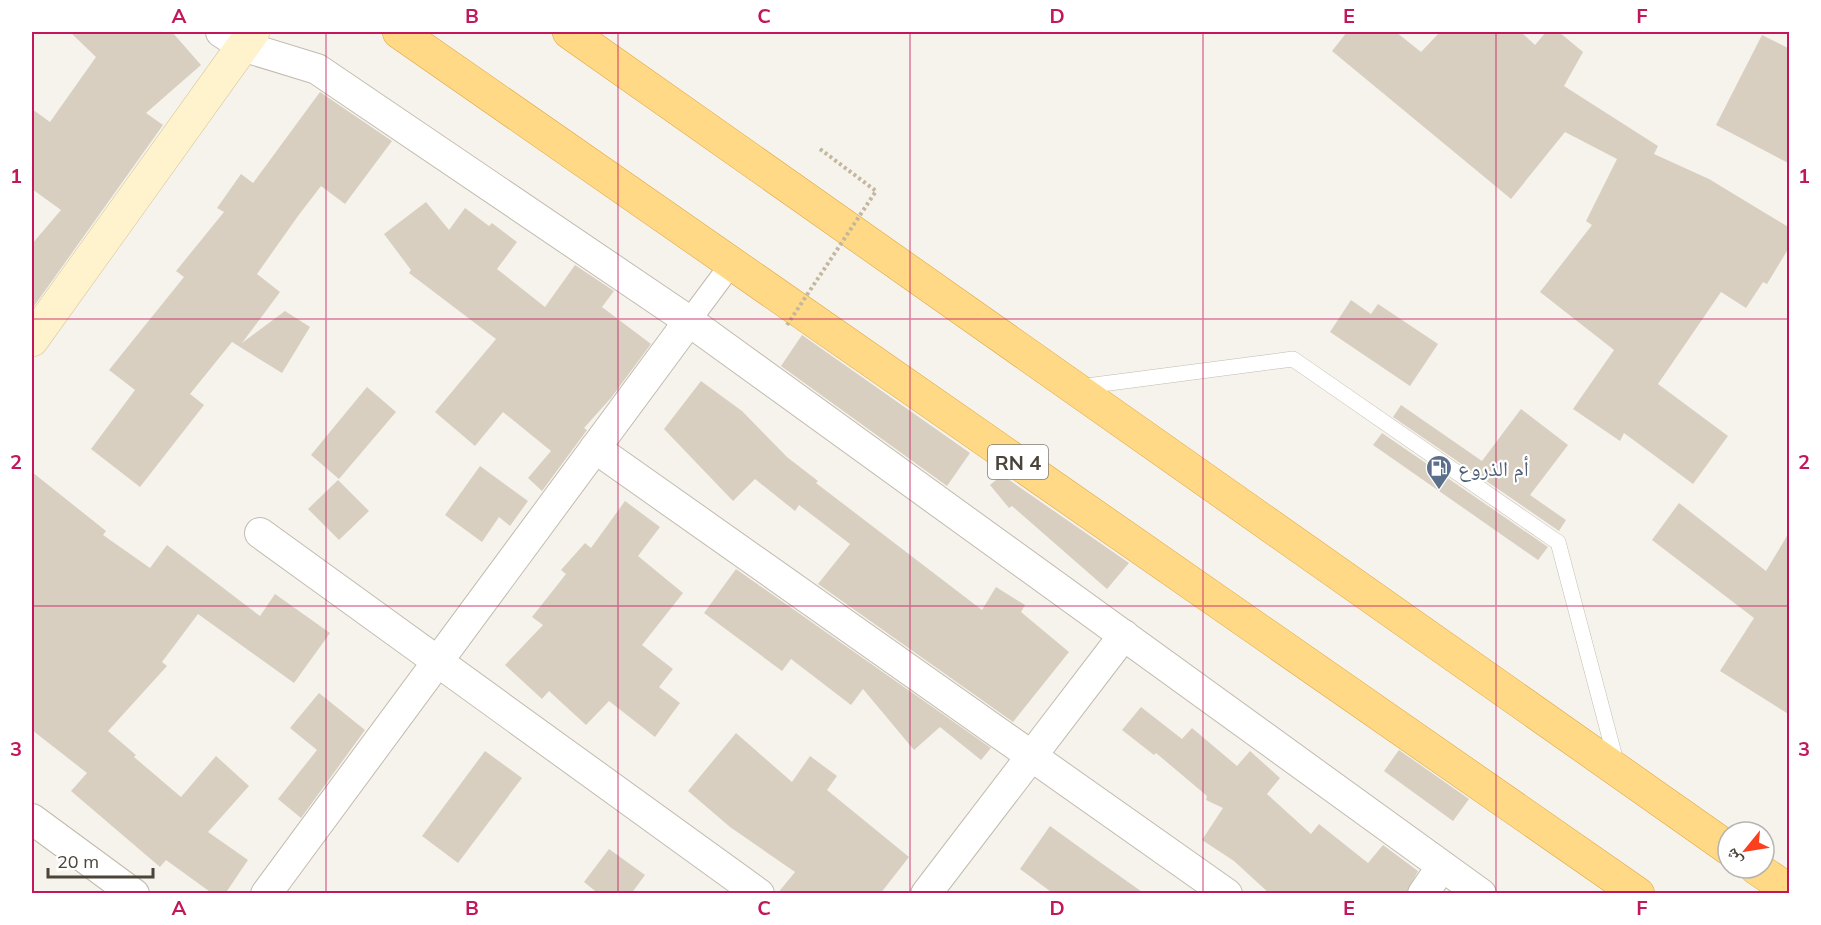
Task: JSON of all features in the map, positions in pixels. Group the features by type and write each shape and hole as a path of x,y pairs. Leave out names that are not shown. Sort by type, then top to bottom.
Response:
{"highway":[{"name":"RN 4","path":"399,32 1638,894"},
{"path":"570,32 1716,839"},
{"path":"1774,880 1790,891"}],"main road":[{"path":"32,340 239,36"}],"street":[{"path":"239,36 317,69 689,321 1481,894"},
{"path":"266,894 721,278"},
{"path":"595,448 1227,894"},
{"path":"260,533 754,892"},
{"path":"926,894 1124,635"},
{"path":"32,819 134,894"},
{"path":"1423,894 1442,866"}],"lane":[{"path":"1075,388 1293,359 1553,538 1558,542 1618,770"}],"path":[{"path":"787,325 876,191 820,149"}],"building":[{"path":"70,32 172,32 201,65 146,113 163,125 32,309 32,244 61,210 32,189 32,109 50,122 96,57"},
{"path":"1347,32 1396,32 1421,52 1440,32 1521,32 1535,45 1546,32 1559,32 1583,52 1564,86 1658,146 1654,154 1709,179 1790,228 1790,246 1767,284 1763,282 1746,308 1721,292 1658,384 1728,436 1693,484 1624,433 1620,441 1573,409 1614,350 1540,292 1592,225 1586,221 1617,159 1565,132 1511,199 1332,51"},
{"path":"1762,35 1790,49 1790,164 1716,125"},
{"path":"320,92 392,141 345,204 321,186 257,274 280,292 242,343 285,311 310,327 282,373 232,342 190,394 204,405 140,487 91,449 135,390 109,370 184,277 176,271 224,212 217,208 241,174 253,183"},
{"path":"426,202 449,230 465,208 489,226 492,223 517,242 497,269 545,307 575,265 614,291 602,307 651,344 611,398 584,428 587,430 542,491 528,478 551,451 503,412 475,446 435,412 496,339 409,273 411,270 384,234"},
{"path":"1351,300 1371,314 1378,304 1438,344 1410,386 1330,332"},
{"path":"802,335 970,453 947,486 781,366"},
{"path":"701,381 742,411 787,457 818,481 816,483 982,610 996,587 1025,605 1021,612 1069,652 1013,722 818,584 850,544 799,505 795,511 755,479 733,501 664,429"},
{"path":"367,387 396,412 339,479 311,455"},
{"path":"1401,405 1482,461 1521,409 1568,445 1530,495 1566,520 1559,531 1393,417"},
{"path":"1382,433 1548,547 1538,560 1373,445"},
{"path":"480,466 528,501 510,526 499,517 482,542 445,515"},
{"path":"32,472 106,531 103,535 150,568 167,545 260,616 275,594 330,633 294,683 198,614 162,662 167,666 108,731 136,755 134,757 181,797 216,756 249,786 208,832 248,860 225,894 213,894 166,860 160,867 71,791 87,773 32,730"},
{"path":"1002,475 1129,563 1107,589 1012,506 1009,508 990,485"},
{"path":"338,480 369,511 339,540 308,509"},
{"path":"625,501 660,527 638,556 683,593 642,645 673,669 659,687 680,703 655,737 609,701 586,725 549,691 542,699 505,665 543,625 532,617 566,574 561,570 585,543 591,548"},
{"path":"1679,503 1766,571 1790,531 1790,715 1720,671 1754,618 1652,540"},
{"path":"736,569 991,748 981,760 940,727 914,750 863,689 851,705 791,659 782,671 704,613"},
{"path":"319,693 365,730 301,818 278,799 317,750 290,728"},
{"path":"1141,707 1182,739 1192,728 1237,766 1250,751 1280,778 1267,794 1311,834 1319,824 1368,863 1383,845 1418,871 1406,894 1270,894 1234,861 1202,840 1223,808 1206,800 1207,796 1156,753 1154,755 1122,730"},
{"path":"736,733 792,782 810,756 837,776 827,790 909,857 880,894 777,894 795,872 730,827 688,791"},
{"path":"1399,750 1469,799 1453,821 1384,771"},
{"path":"485,751 522,778 458,863 422,836"},
{"path":"1050,826 1145,894 1054,894 1020,869"},
{"path":"609,849 645,875 631,894 599,894 584,882"}],"place":[{"name":"أم الذروع","path":"1439,491"}]}
